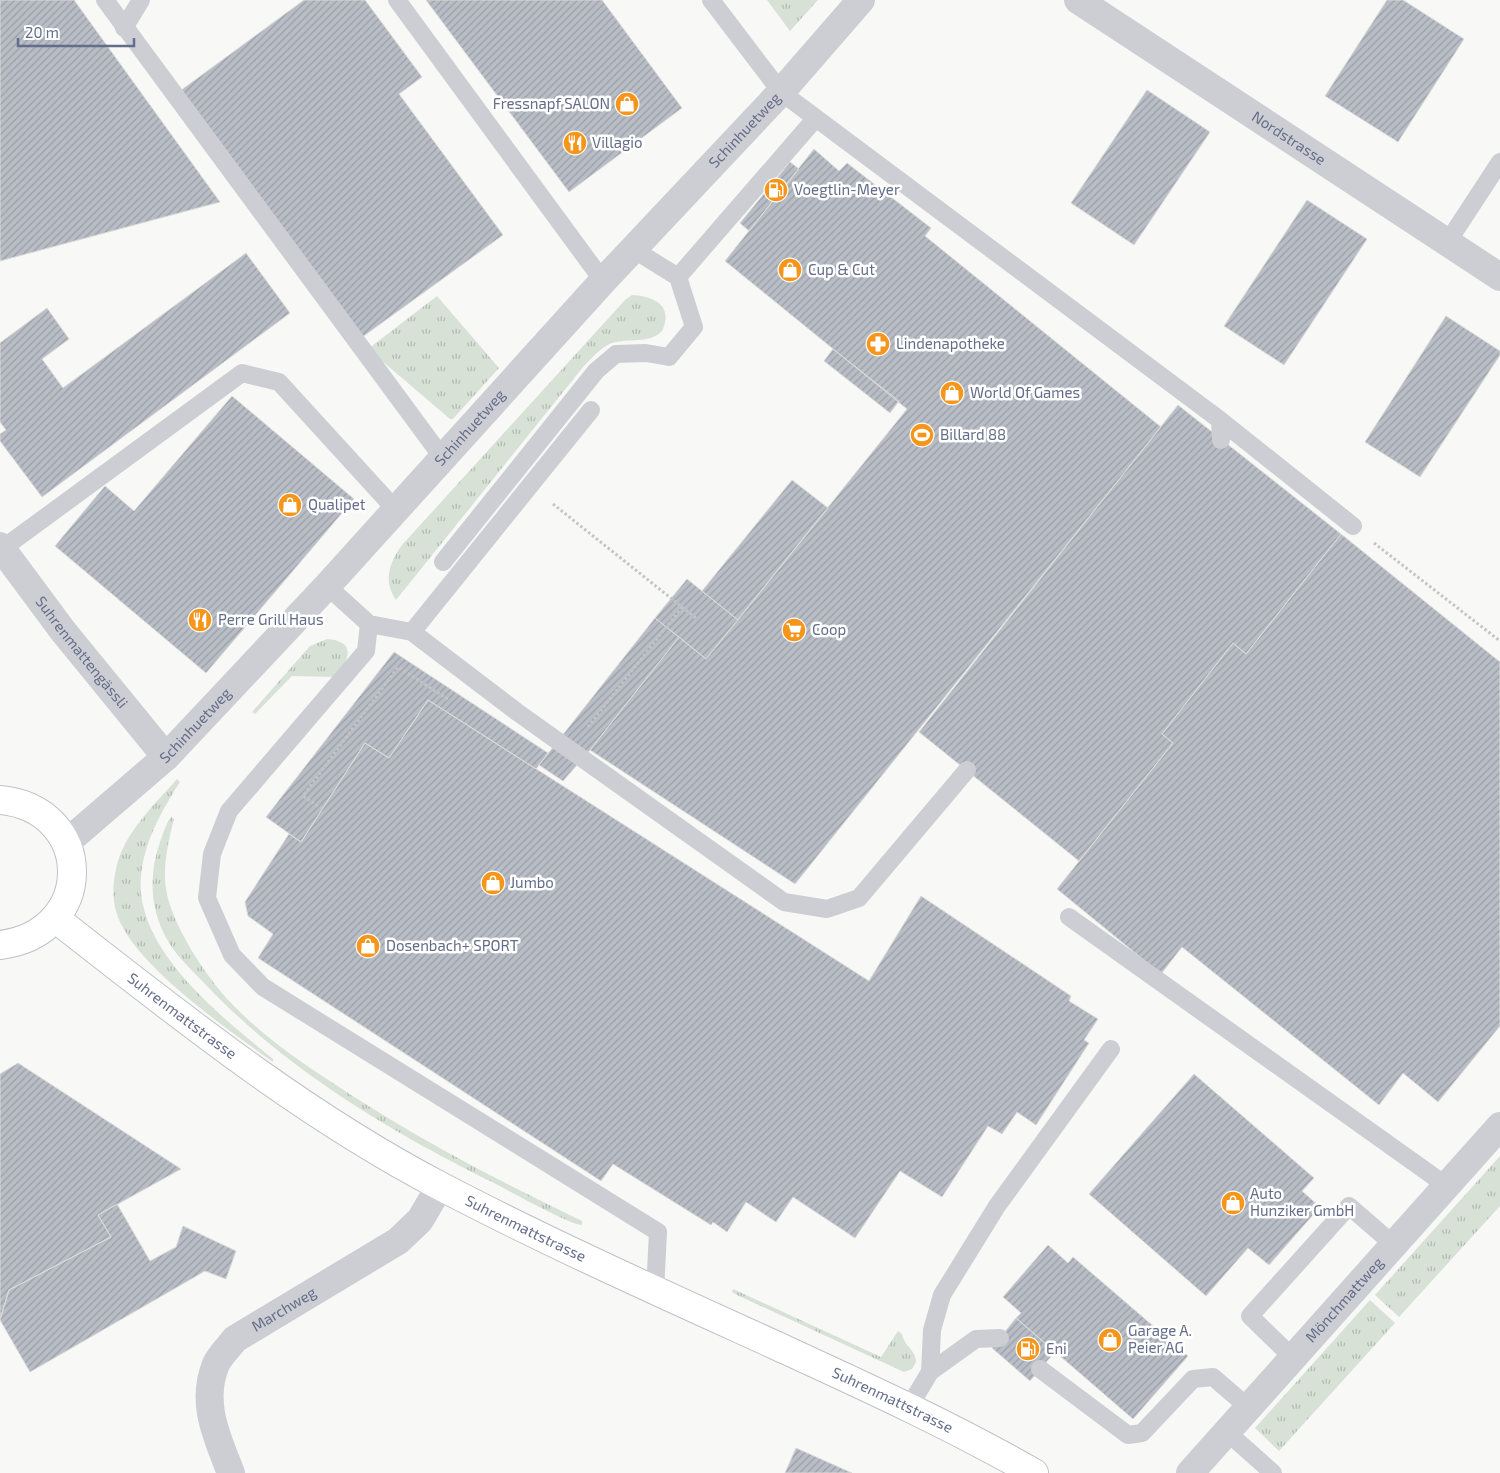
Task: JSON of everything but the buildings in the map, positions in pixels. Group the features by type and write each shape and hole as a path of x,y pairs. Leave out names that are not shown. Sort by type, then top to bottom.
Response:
{"street":[{"name":"Nordstrasse","path":"1078,0 1500,277"},
{"name":"Schinhuetweg","path":"66,843 166,757 327,586 603,280 780,92 856,5"},
{"name":"Suhrenmattengässli","path":"1,548 63,631 166,757"},
{"path":"0,800 16,802 37,810 54,824 66,843 72,862 72,882 66,902 56,919 33,936 19,943 0,945"},
{"name":"Suhrenmattstrasse","path":"56,919 116,968 240,1061 361,1141 440,1186 655,1291 910,1407 1034,1473"},
{"name":"Mönchmattweg","path":"1190,1473 1500,1126"},
{"name":"Marchweg","path":"231,1473 210,1420 209,1390 217,1363 235,1339 398,1241 420,1220 440,1186"}],"lane":[{"path":"105,0 442,457"},
{"path":"124,28 142,0"},
{"path":"397,0 603,280"},
{"path":"711,0 780,92 1220,420 1353,526"},
{"path":"678,277 815,119"},
{"path":"1448,243 1500,162"},
{"path":"443,562 596,371 616,354 646,353 669,358 694,327 678,277 633,249"},
{"path":"1,548 242,373 279,382 395,509"},
{"path":"412,632 591,410"},
{"path":"1220,420 1222,440"},
{"path":"327,586 369,624 412,632 517,712 784,902 827,909 859,898 967,770"},
{"path":"369,624 366,651 229,811 212,854 207,898 232,955 264,986 658,1232 655,1291"},
{"path":"1069,917 1447,1186"},
{"path":"930,1372 932,1330 942,1295 997,1206 1112,1048"},
{"path":"1293,1358 1250,1316 1349,1206 1394,1245"},
{"path":"910,1407 930,1372 976,1339 1000,1338"},
{"path":"1040,1369 1128,1435 1142,1433 1192,1379 1213,1377 1249,1408"},
{"path":"1227,1432 1273,1473"}],"path":[{"path":"1353,526 1500,641"},
{"path":"682,607 697,619"}],"green space":[{"path":"767,0 818,0 790,31"},
{"path":"632,295 648,298 660,304 664,309 665,315 662,331 651,338 612,343 593,356 396,600 390,586 389,572 402,545 625,300"},
{"path":"437,296 499,368 453,419 450,419 368,349"},
{"path":"327,639 343,644 347,648 348,653 344,665 334,677 292,676 255,714 252,712 310,646"},
{"path":"177,779 180,782 155,827 143,863 141,876 143,903 152,930 166,955 185,980 230,1023 273,1059 273,1062 232,1033 160,973 140,952 125,931 116,911 113,895 114,880 125,844 149,810"},
{"path":"171,817 174,819 167,851 165,873 165,884 170,905 181,931 196,958 232,1004 279,1046 360,1101 453,1156 582,1221 582,1225 554,1214 457,1164 380,1121 306,1072 238,1017 173,949 158,919 153,894 154,868 161,839"},
{"path":"1500,1156 1500,1206 1399,1317 1375,1295"},
{"path":"733,1289 881,1357 898,1331 902,1334 905,1342 914,1354 916,1362 912,1369 904,1372 737,1295 732,1292"},
{"path":"1370,1300 1395,1323 1279,1451 1255,1428"}],"place":[{"name":"Fressnapf SALON","path":"627,104"},
{"name":"Villagio","path":"575,143"},
{"name":"Voegtlin-Meyer","path":"776,190"},
{"name":"Cup & Cut","path":"790,270"},
{"name":"Lindenapotheke","path":"878,344"},
{"name":"World Of Games","path":"952,393"},
{"name":"Billard 88","path":"922,435"},
{"name":"Qualipet","path":"290,505"},
{"name":"Perre Grill Haus","path":"200,620"},
{"name":"Coop","path":"794,630"},
{"name":"Jumbo","path":"493,883"},
{"name":"Dosenbach+ SPORT","path":"368,946"},
{"name":"Auto Hunziker GmbH","path":"1233,1203"},
{"name":"Garage A. Peier AG","path":"1110,1340"},
{"name":"Eni","path":"1028,1349"}]}
